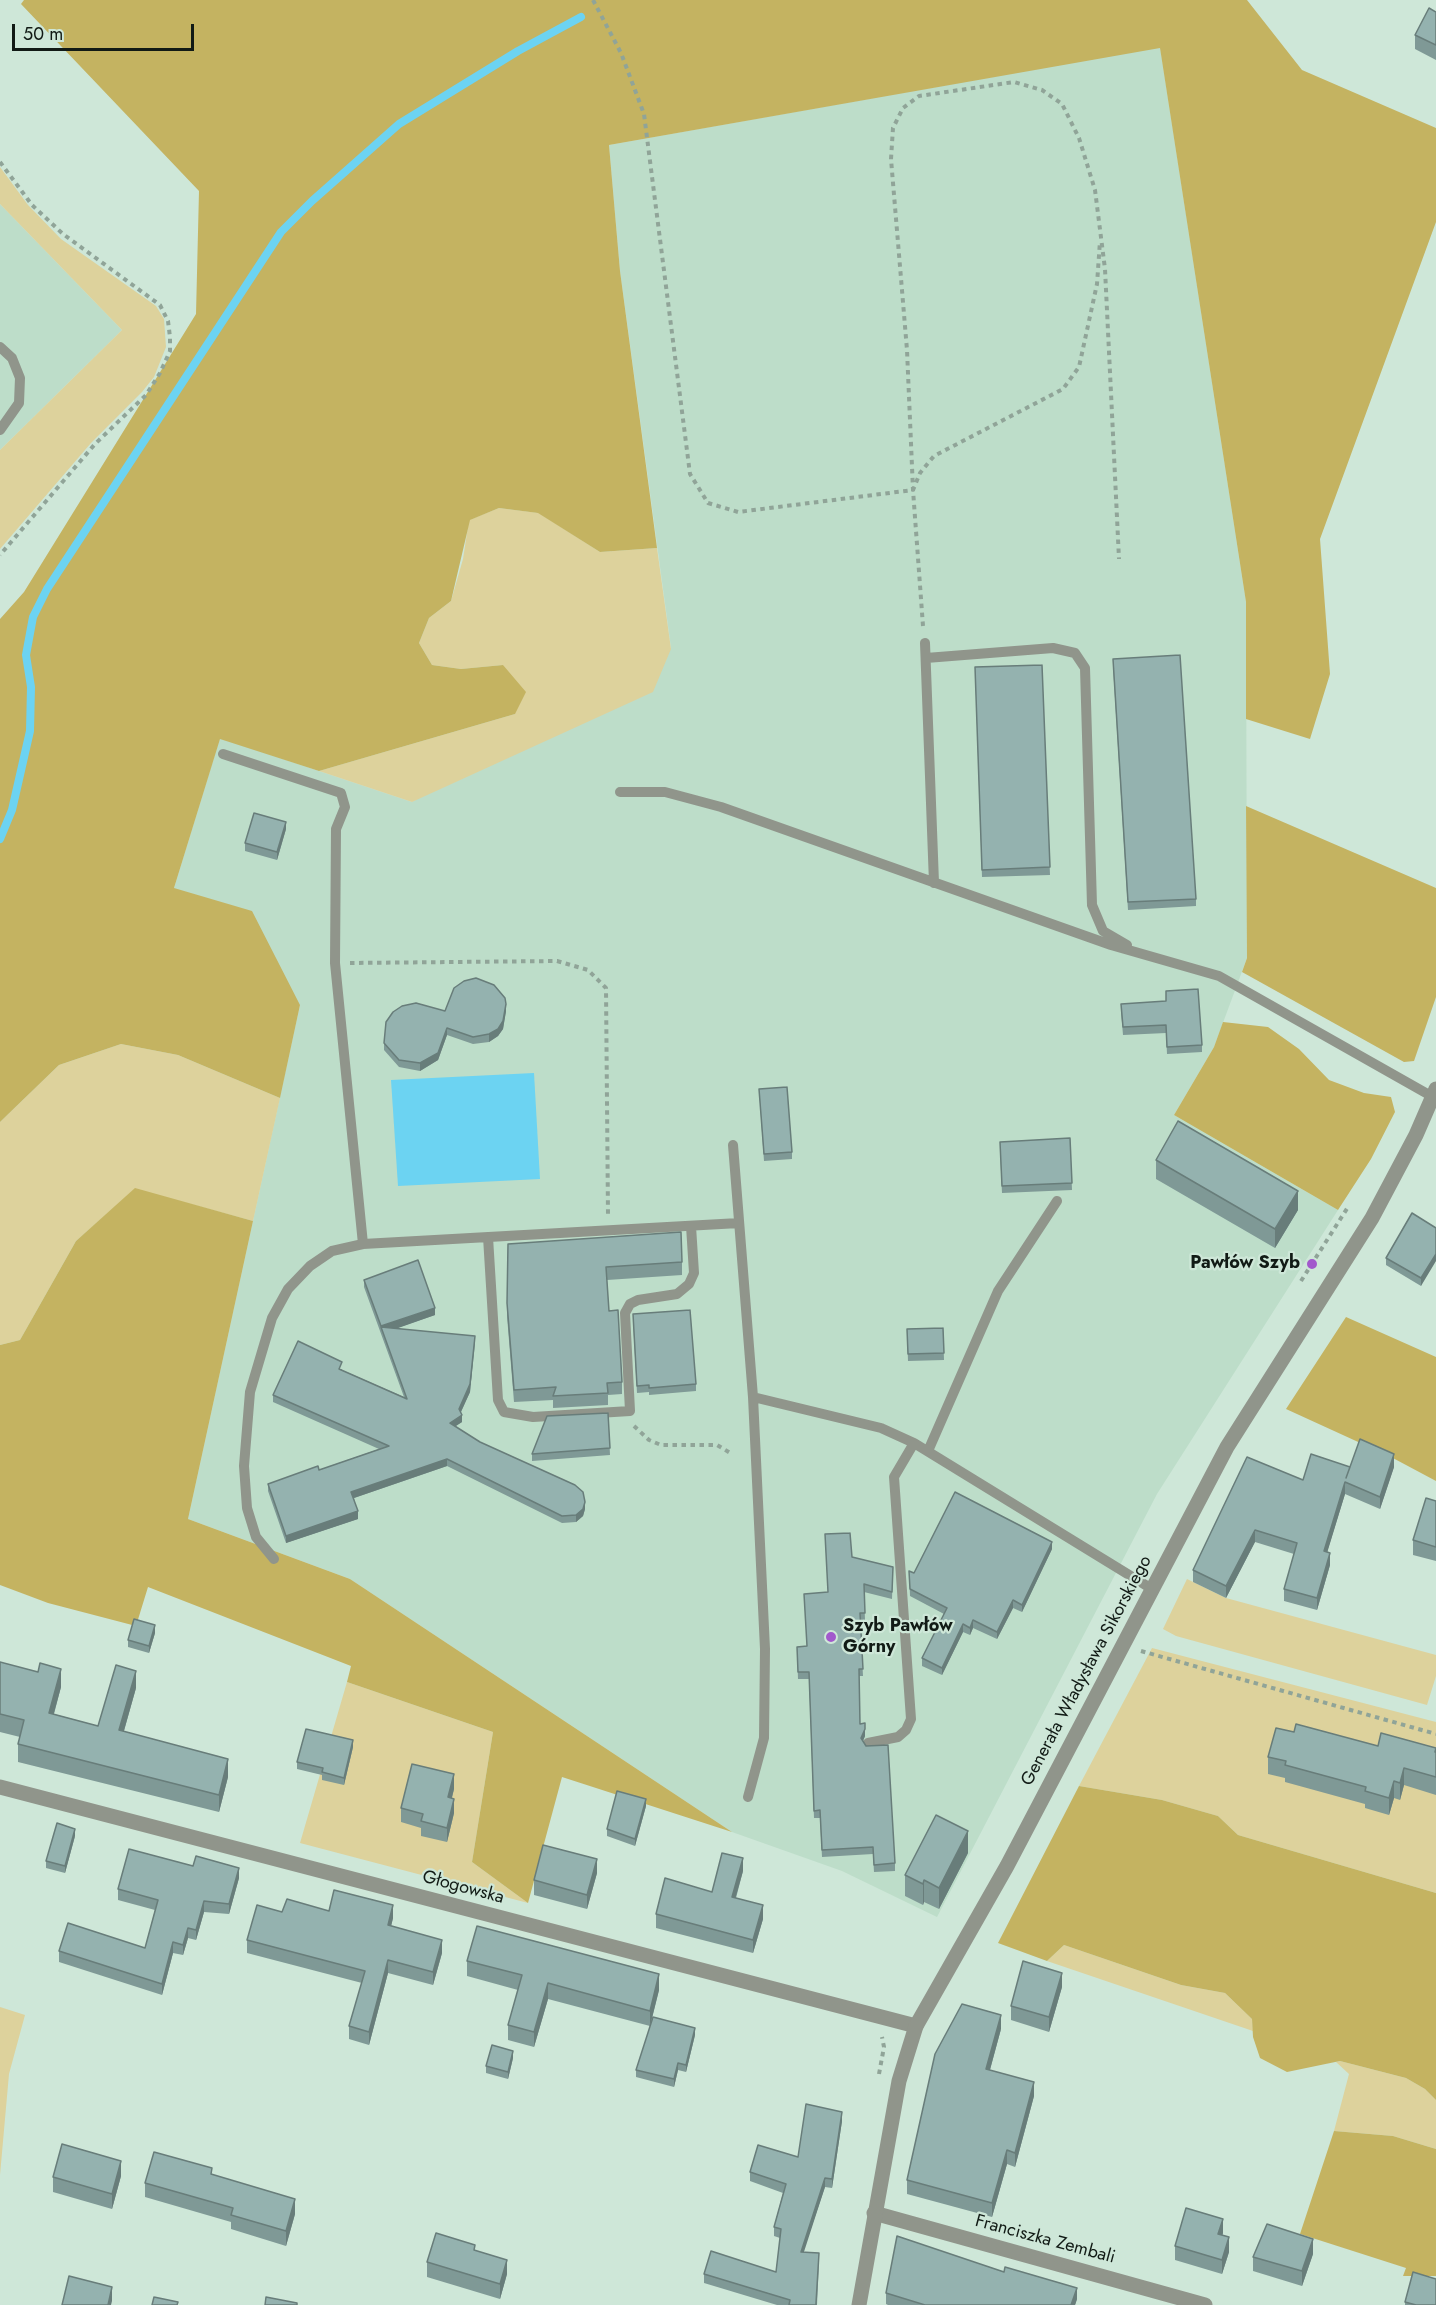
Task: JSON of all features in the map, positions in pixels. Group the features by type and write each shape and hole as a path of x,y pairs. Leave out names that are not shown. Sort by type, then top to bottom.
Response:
{"street":[{"name":"Generała Władysława Sikorskiego","path":"859,2305 899,2081 916,2026 1007,1866 1227,1447 1372,1218 1402,1163 1435,1093"},
{"name":"Głogowska","path":"0,1787 916,2026"},
{"name":"Franciszka Zembali","path":"874,2213 1205,2305"}],"lane":[{"path":"0,347 12,358 20,378 19,403 0,430"},
{"path":"925,643 934,883"},
{"path":"926,658 1053,648 1075,653 1085,668 1092,905 1103,931 1140,953"},
{"path":"222,754 341,793 345,807 336,829 335,963 363,1244"},
{"path":"620,792 665,792 721,807 1140,953 1219,976 1435,1093"},
{"path":"733,1145 753,1397 766,1696 764,1738 748,1797"},
{"path":"928,1451 998,1291 1057,1201"},
{"path":"274,1559 256,1537 247,1508 244,1466 250,1392 272,1318 288,1290 310,1266 332,1251 363,1244 739,1223"},
{"path":"488,1237 498,1400 504,1412 533,1417 630,1411 625,1313 630,1304 638,1300 677,1294 690,1284 694,1274 692,1226"},
{"path":"753,1397 881,1428 914,1443 1152,1589"},
{"path":"868,1743 898,1737 906,1730 911,1719 894,1477 914,1443"}],"path":[{"path":"593,0 621,52 644,114 690,474 708,503 738,512 913,490"},
{"path":"925,643 913,490 907,350 891,159 893,128 903,108 919,96 1014,82 1042,90 1062,104 1078,138 1095,190 1105,269 1119,559"},
{"path":"0,162 32,206 63,234 160,305 168,321 170,337 170,351 160,374 146,395 94,444 0,555"},
{"path":"913,490 920,473 934,456 1063,388 1079,367 1097,284 1100,231"},
{"path":"335,963 557,962 588,970 606,988 608,1230"},
{"path":"1301,1281 1348,1208"},
{"path":"630,1411 632,1424 649,1440 676,1447 717,1445 732,1454"},
{"path":"1124,1642 1138,1650 1187,1665 1436,1734"},
{"path":"877,2082 884,2047 880,2033"}],"shaded area":[{"path":"24,0 1247,0 1302,70 1436,128 1436,222 1320,539 1330,674 1310,739 1246,719 1246,602 1160,48 609,145 620,271 657,548 600,552 538,513 499,508 470,520 451,601 429,618 419,643 432,665 461,669 503,665 526,692 515,714 319,771 220,739 174,888 252,911 300,1005 280,1098 178,1055 121,1044 59,1065 0,1122 0,619 24,592 196,314 199,191 21,4"},
{"path":"1160,47 1246,602 1247,958 1214,1047 1174,1115 1338,1210 1157,1494 937,1917 842,1871 732,1832 350,1579 188,1519 300,1005 174,888 220,738 412,802 671,648 620,271 609,145"},
{"path":"0,167 28,205 61,239 156,306 164,319 166,347 154,377 142,392 91,443 0,549 0,450 122,330 0,204"},
{"path":"0,204 122,330 0,450"},
{"path":"499,508 539,513 600,552 657,548 671,649 653,692 412,802 319,771 515,714 503,665 461,669 432,665 419,643 429,618 451,601 463,559 469,520"},
{"path":"1246,806 1436,888 1436,997 1414,1061 1404,1062 1242,972 1247,958"},
{"path":"1223,1022 1268,1027 1299,1049 1329,1080 1364,1093 1391,1097 1395,1112 1371,1159 1338,1210 1174,1115 1214,1047"},
{"path":"121,1044 178,1055 280,1098 253,1221 135,1189 76,1241 20,1340 0,1345 0,1122 59,1065"},
{"path":"135,1188 253,1221 188,1519 350,1579 732,1832 562,1777 528,1903 472,1862 493,1732 347,1682 351,1666 148,1587 136,1626 48,1603 0,1585 0,1345 20,1340 76,1241"},
{"path":"1346,1317 1436,1357 1436,1481 1391,1457 1286,1409"},
{"path":"1187,1579 1226,1598 1436,1655 1436,1676 1427,1705 1176,1636 1163,1629"},
{"path":"1152,1648 1436,1722 1436,1893 1238,1835 1218,1816 1162,1800 1079,1786"},
{"path":"347,1682 493,1732 472,1862 528,1903 300,1843"},
{"path":"1079,1786 1162,1800 1218,1816 1238,1835 1436,1893 1436,2100 1425,2089 1406,2078 1340,2061 1287,2072 1260,2058 1253,2037 1252,2019 1225,1993 1181,1985 1064,1945 1047,1961 998,1943"},
{"path":"1064,1945 1181,1985 1225,1993 1252,2019 1253,2031 1047,1961"},
{"path":"0,2007 25,2015 9,2074 0,2175"},
{"path":"1340,2061 1406,2078 1425,2089 1436,2100 1436,2149 1393,2136 1334,2131 1349,2074 1336,2062"},
{"path":"1334,2131 1393,2136 1436,2149 1436,2276 1403,2276 1406,2268 1300,2234"}],"water":[{"path":"534,1073 540,1179 398,1186 391,1080"}],"building":[{"path":"1429,8 1436,12 1436,45 1415,35"},
{"path":"1180,655 1196,899 1128,902 1113,659"},
{"path":"1042,665 1050,867 982,870 975,667"},
{"path":"254,813 286,822 277,852 245,843"},
{"path":"476,978 494,985 505,998 503,1021 498,1029 489,1034 473,1037 447,1028 438,1053 420,1063 399,1060 384,1043 386,1022 393,1012 402,1006 416,1003 445,1011 454,988 464,981"},
{"path":"1198,989 1202,1045 1167,1047 1166,1025 1123,1027 1121,1004 1166,1001 1166,991"},
{"path":"787,1087 792,1152 764,1154 759,1089"},
{"path":"1178,1121 1298,1191 1275,1229 1156,1160"},
{"path":"1070,1138 1072,1183 1002,1186 1000,1142"},
{"path":"1412,1213 1436,1228 1436,1254 1421,1278 1386,1258"},
{"path":"681,1232 682,1262 606,1267 609,1311 618,1310 622,1382 607,1383 608,1393 553,1396 556,1387 514,1390 507,1303 508,1244"},
{"path":"418,1260 435,1308 381,1326 364,1280"},
{"path":"690,1310 696,1384 649,1388 649,1385 637,1386 633,1314"},
{"path":"381,1327 475,1336 470,1384 459,1409 462,1415 450,1423 480,1442 575,1485 583,1492 585,1502 583,1509 576,1515 562,1516 447,1459 351,1492 358,1511 286,1536 268,1484 318,1466 319,1470 389,1446 273,1395 298,1341 342,1362 339,1369 407,1399"},
{"path":"943,1328 944,1353 908,1354 907,1329"},
{"path":"608,1413 610,1448 532,1454 547,1416"},
{"path":"1360,1439 1394,1454 1380,1497 1345,1482 1324,1551 1330,1553 1317,1598 1284,1589 1297,1543 1255,1530 1226,1586 1193,1570 1247,1457 1303,1480 1311,1454 1350,1467"},
{"path":"955,1492 1052,1542 1022,1605 1013,1600 997,1632 973,1620 970,1628 963,1624 942,1668 922,1658 947,1608 910,1589 909,1571 914,1573"},
{"path":"1426,1498 1436,1501 1436,1547 1413,1540"},
{"path":"850,1533 852,1557 893,1567 892,1592 864,1584 865,1613 860,1613 863,1669 859,1669 860,1724 865,1723 861,1738 866,1746 888,1745 895,1863 874,1865 873,1847 822,1850 820,1810 814,1811 809,1672 798,1672 797,1647 807,1646 804,1594 828,1592 825,1534"},
{"path":"134,1619 155,1625 149,1646 128,1640"},
{"path":"0,1662 38,1672 40,1663 61,1669 49,1713 98,1726 116,1665 136,1671 119,1730 228,1759 219,1795 18,1744 24,1720 0,1714"},
{"path":"1296,1724 1378,1746 1381,1733 1436,1748 1436,1777 1404,1768 1400,1783 1394,1781 1389,1798 1365,1791 1366,1787 1285,1765 1286,1761 1268,1757 1276,1728 1294,1732"},
{"path":"306,1729 353,1740 344,1778 322,1772 323,1768 297,1762"},
{"path":"412,1764 454,1774 448,1797 454,1799 447,1828 421,1821 423,1814 401,1808"},
{"path":"617,1791 646,1799 635,1839 607,1829"},
{"path":"936,1815 968,1831 939,1888 924,1880 923,1884 905,1875"},
{"path":"57,1823 75,1829 65,1866 46,1861"},
{"path":"543,1845 597,1859 587,1895 534,1880"},
{"path":"129,1849 193,1866 196,1856 239,1868 229,1904 204,1901 196,1930 188,1928 183,1945 173,1942 162,1984 59,1951 68,1923 145,1948 158,1900 118,1889"},
{"path":"722,1853 743,1858 732,1897 763,1905 753,1940 656,1914 665,1878 712,1892"},
{"path":"334,1890 393,1905 388,1925 442,1940 433,1972 388,1960 369,2032 349,2026 365,1971 247,1940 257,1905 282,1912 287,1899 329,1911"},
{"path":"477,1926 659,1974 650,2011 548,1983 534,2032 508,2025 522,1975 467,1961"},
{"path":"1023,1961 1062,1973 1049,2017 1011,2006"},
{"path":"962,2004 1001,2015 986,2069 1034,2082 1015,2153 1007,2150 992,2203 907,2180 935,2054"},
{"path":"653,2017 695,2028 686,2065 678,2063 674,2079 636,2070"},
{"path":"492,2045 513,2051 508,2072 486,2066"},
{"path":"806,2104 842,2112 832,2179 825,2178 801,2252 819,2253 816,2305 789,2305 790,2300 704,2274 711,2251 776,2272 781,2229 774,2227 786,2184 750,2172 758,2145 798,2157"},
{"path":"62,2144 121,2161 112,2194 53,2177"},
{"path":"154,2152 212,2168 211,2174 295,2199 286,2231 231,2215 233,2208 145,2183"},
{"path":"1186,2208 1223,2219 1218,2234 1229,2237 1222,2260 1175,2246"},
{"path":"1267,2224 1313,2239 1302,2271 1253,2257"},
{"path":"436,2233 475,2245 474,2250 507,2260 500,2284 427,2262"},
{"path":"897,2236 1004,2272 1005,2267 1077,2288 1071,2305 925,2305 886,2293"},
{"path":"1413,2272 1436,2279 1436,2305 1416,2305 1405,2302"},
{"path":"69,2276 112,2287 108,2305 62,2305"},
{"path":"154,2297 178,2302 177,2305 152,2305"},
{"path":"266,2297 297,2303 297,2305 265,2305"}],"waterway":[{"path":"0,839 12,810 30,731 31,687 26,655 33,617 47,589 281,232 312,201 399,124 518,51 581,17"}],"place":[{"name":"Pawłów Szyb","path":"1312,1264"},
{"name":"Szyb Pawłów Górny","path":"831,1637"}]}
